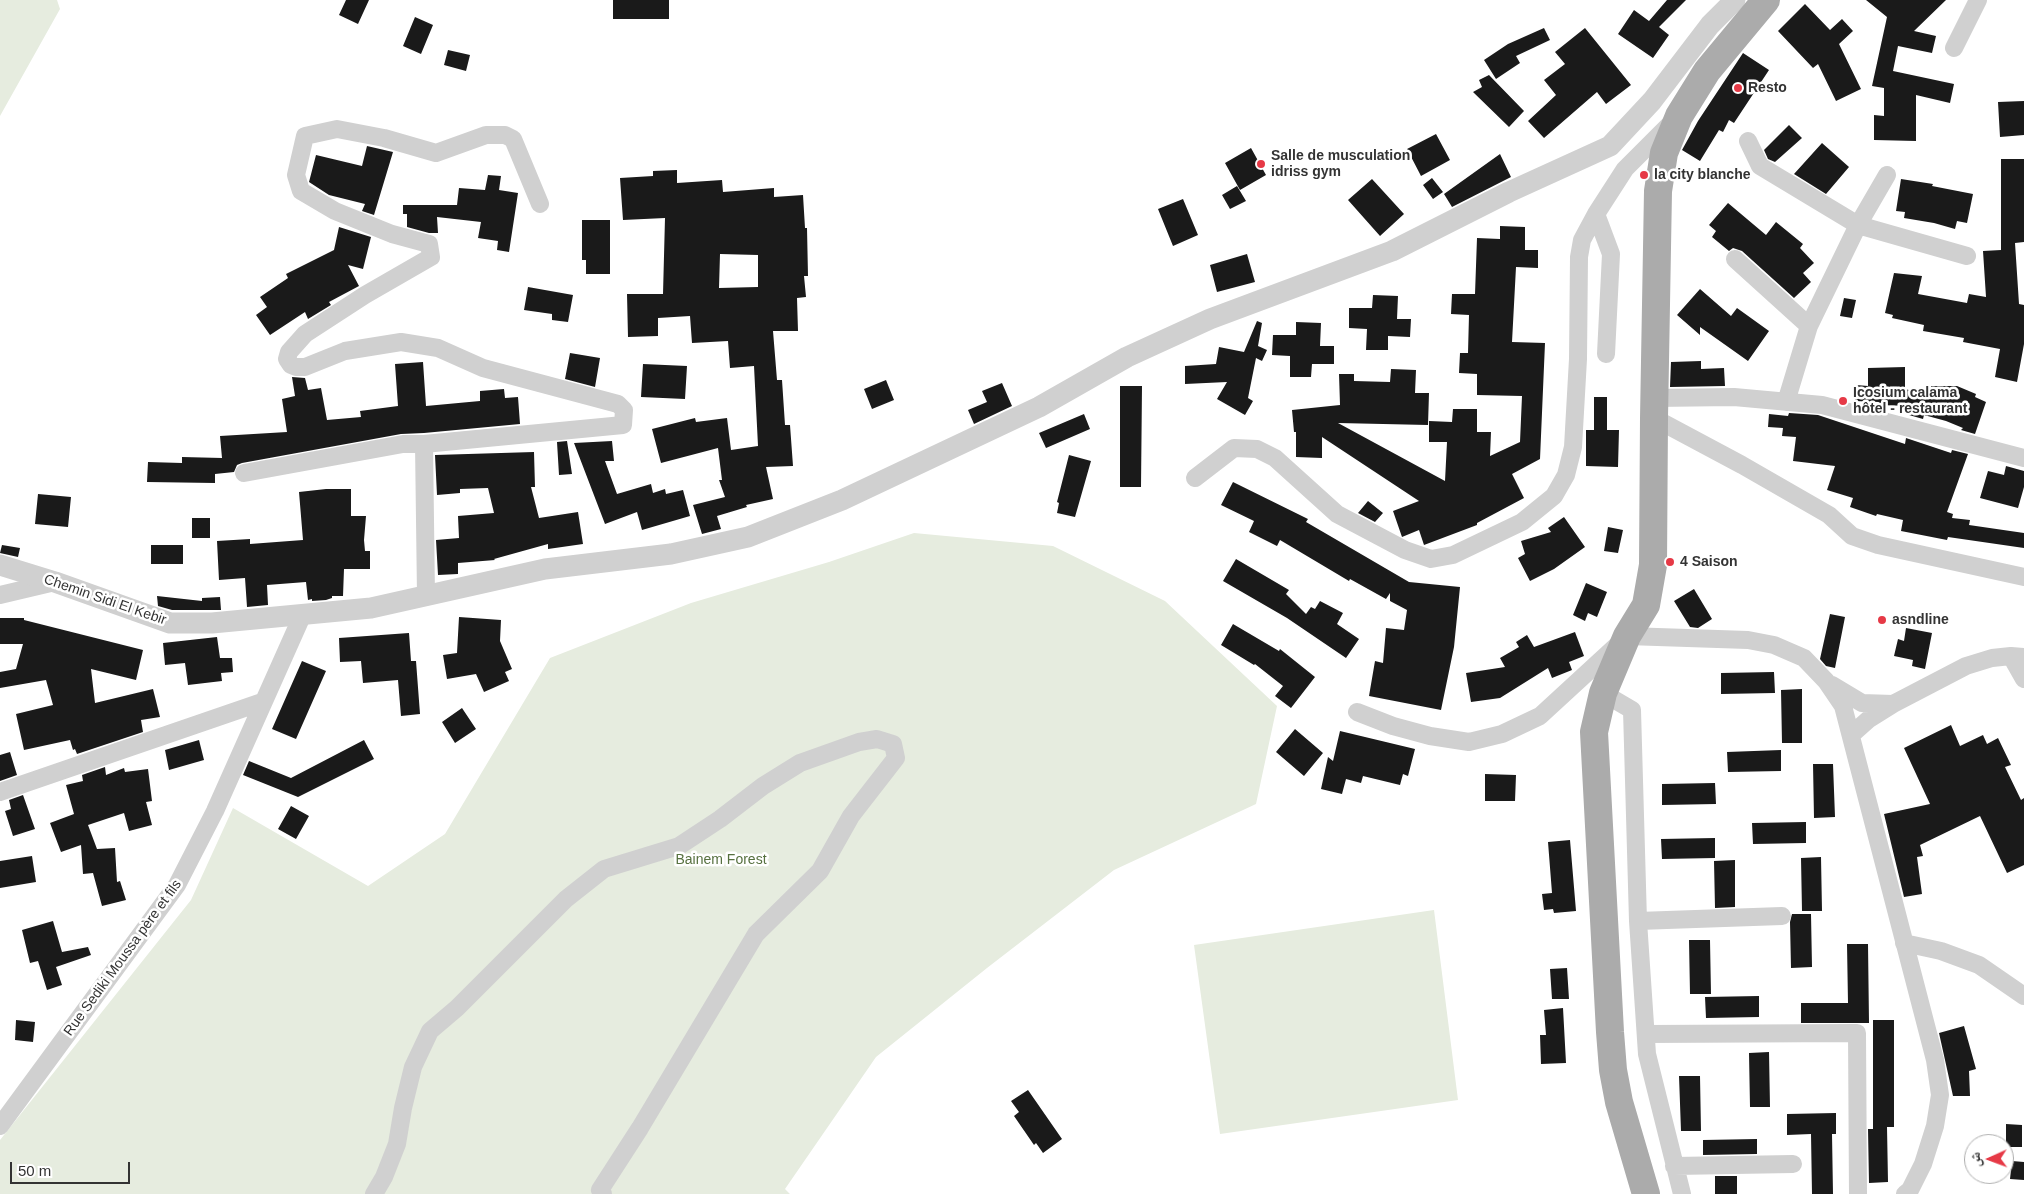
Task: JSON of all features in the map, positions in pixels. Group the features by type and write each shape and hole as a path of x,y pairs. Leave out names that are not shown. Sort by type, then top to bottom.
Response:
{"main road":[{"path":"1646,1194 1619,1102 1610,1032 1594,732 1603,693 1627,636 1646,604 1654,565 1654,408 1658,191 1664,153 1679,116 1707,71 1766,0"}],"street":[{"name":"Chemin Sidi El Kebir","path":"0,565 55,582 170,623 212,623 302,616 370,608 545,569 670,554 748,536 851,496 1039,407 1127,357 1210,319 1392,251 1509,192 1610,146 1652,101 1710,25 1735,0"},
{"path":"1954,48 1978,0"},
{"path":"1195,478 1234,448 1257,449 1275,458 1337,514 1405,550 1431,559 1453,554 1522,522 1554,496 1566,475 1574,447 1578,359 1579,257 1582,240 1625,169 1679,116"},
{"path":"244,472 403,444 424,444 623,426 624,410 618,404 483,368 438,348 401,342 345,351 305,367 292,365 287,359 289,352 305,334 365,295 431,257 429,244 392,234 335,211 301,191 296,175 305,136 337,129 384,138 436,153 486,135 506,134 512,139 540,204"},
{"path":"1748,141 1760,166 1858,224 1967,256"},
{"path":"1786,402 1809,326 1858,224 1887,175"},
{"path":"1596,214 1611,254 1606,354"},
{"path":"1735,259 1809,326"},
{"path":"1654,408 1734,397 1822,405 2024,458"},
{"path":"1654,408 1742,465 1829,515 1852,536 1878,546 2024,578"},
{"path":"424,444 426,596"},
{"path":"0,595 55,582"},
{"name":"Rue Sediki Moussa père et fils","path":"0,1126 177,885 215,811 302,616"},
{"path":"1358,712 1393,726 1430,736 1469,742 1502,734 1540,716 1627,636 1748,640 1766,644 1804,658 1826,681 1843,706 1935,1060 1940,1095 1935,1126 1923,1164 1910,1190 1905,1194"},
{"path":"1851,735 1893,704 1966,666 1992,658 2018,657 2024,679"},
{"path":"1826,681 1862,703 1893,704"},
{"path":"1603,693 1632,710 1638,921 1647,1054 1682,1194"},
{"path":"0,792 262,702"},
{"path":"374,1194 384,1177 397,1144 413,1067 430,1030 457,1008 566,899 604,869 679,846 800,762 859,742 877,739 893,744 896,758 851,816 820,871 756,934 640,1128 600,1190 603,1194"},
{"path":"1638,921 1782,916"},
{"path":"1904,943 1942,951 1979,965 2024,996"},
{"path":"1646,1034 1857,1033 1858,1194"},
{"path":"1674,1166 1793,1164"}],"green space":[{"path":"0,0 57,0 60,9 0,116"},
{"name":"Bainem Forest","path":"914,533 1053,546 1165,601 1277,706 1256,804 1114,870 876,1057 785,1189 790,1194 0,1194 0,1140 191,900 233,808 368,886 445,834 550,658 691,603 829,562"},
{"path":"1434,910 1458,1100 1220,1134 1194,945"}],"building":[{"path":"346,0 369,0 358,24 339,15"},
{"path":"613,0 669,0 669,19 613,19"},
{"path":"1667,0 1686,0 1659,27 1669,35 1653,58 1618,34 1634,10 1649,21"},
{"path":"1866,0 1946,0 1914,31 1936,36 1932,53 1898,46 1893,71 1954,84 1950,103 1916,95 1916,141 1874,140 1874,115 1884,116 1884,88 1872,86 1887,17"},
{"path":"1805,4 1830,30 1842,19 1853,31 1839,44 1861,89 1836,101 1818,64 1813,68 1778,31"},
{"path":"415,17 433,25 421,54 403,46"},
{"path":"1544,28 1550,40 1516,56 1520,63 1496,79 1484,60 1508,44"},
{"path":"1585,28 1631,85 1606,104 1597,92 1544,138 1528,121 1556,95 1544,80 1565,64 1555,52"},
{"path":"448,50 470,55 466,71 444,65"},
{"name":"Resto","path":"1743,53 1769,70 1734,123 1729,120 1723,132 1719,130 1700,161 1682,150 1698,121"},
{"path":"1489,75 1524,111 1509,127 1473,92 1482,87 1479,80"},
{"path":"2024,101 2024,135 2000,137 1998,102"},
{"path":"1789,125 1802,138 1775,162 1768,159 1764,150"},
{"path":"1436,134 1450,160 1421,176 1407,149"},
{"path":"1822,143 1849,167 1826,194 1794,174"},
{"path":"367,146 393,152 374,215 362,211 365,204 329,195 309,182 316,155 362,166"},
{"path":"1251,148 1266,175 1240,190 1225,163"},
{"path":"1500,154 1511,177 1452,207 1444,194"},
{"path":"2001,159 2024,159 2024,242 2015,243 2019,304 2024,305 2024,344 2017,382 1995,377 2000,349 1963,342 1964,338 1923,331 1924,325 1892,318 1893,315 1885,313 1894,273 1922,276 1918,294 1967,303 1969,294 1986,297 1983,251 2001,250"},
{"path":"677,170 677,183 722,180 723,192 774,188 774,197 803,195 805,228 807,228 808,276 804,276 806,297 797,298 798,331 773,331 777,380 782,380 785,425 790,425 793,466 766,467 773,499 746,505 747,507 717,516 721,529 702,534 693,505 725,497 719,480 722,480 718,448 661,463 652,429 695,418 696,422 727,418 731,450 758,446 754,366 730,368 728,341 692,343 690,316 658,318 658,336 628,337 627,294 663,294 665,218 623,220 620,178 653,176 653,171","holes":["720,254 758,255 758,287 719,288"]},
{"path":"488,175 501,176 499,190 518,193 509,252 497,250 498,241 478,238 481,222 437,217 438,233 429,233 407,227 407,214 403,214 403,205 457,205 459,188 485,190"},
{"path":"1432,178 1443,192 1433,199 1423,185"},
{"path":"1372,179 1404,214 1380,236 1348,200"},
{"path":"1901,179 1933,184 1932,186 1973,194 1967,223 1957,221 1955,229 1904,218 1905,212 1896,211"},
{"path":"1237,186 1246,201 1230,209 1222,195"},
{"path":"1183,199 1198,235 1173,246 1158,209"},
{"path":"1728,203 1766,235 1776,222 1803,244 1800,248 1814,263 1803,273 1811,282 1794,298 1742,251 1733,248 1729,251 1712,237 1716,231 1709,225"},
{"path":"582,220 610,220 610,274 586,274 586,260 582,260"},
{"path":"1500,226 1525,227 1525,250 1538,250 1538,268 1516,267 1512,342 1545,343 1540,459 1512,474 1524,498 1477,523 1477,525 1424,545 1419,530 1402,537 1393,511 1419,501 1322,437 1322,458 1296,457 1296,432 1294,432 1292,410 1340,405 1339,374 1354,374 1354,381 1390,382 1391,369 1416,370 1415,393 1429,393 1428,425 1338,423 1445,481 1447,442 1429,442 1429,421 1452,422 1453,409 1477,409 1477,432 1491,432 1490,456 1520,442 1522,396 1477,395 1477,374 1459,373 1460,353 1468,353 1469,315 1451,314 1452,294 1475,294 1477,238 1500,239"},
{"path":"339,227 371,237 363,269 348,265 359,286 329,302 331,305 308,319 305,312 270,335 256,315 267,307 260,297 288,278 286,274 334,250"},
{"path":"1247,254 1255,282 1217,292 1210,265"},
{"path":"528,287 573,295 568,322 552,320 552,314 524,310"},
{"path":"1700,289 1731,316 1737,308 1769,331 1748,361 1700,327 1700,335 1677,315"},
{"path":"1373,295 1398,296 1397,319 1411,319 1410,337 1388,336 1388,350 1366,350 1367,329 1349,328 1349,308 1372,308"},
{"path":"1844,298 1856,300 1852,318 1840,316"},
{"path":"1257,321 1262,323 1258,346 1267,350 1262,361 1256,358 1248,398 1253,401 1245,415 1217,399 1227,382 1185,384 1185,366 1216,364 1219,347 1244,352"},
{"path":"1296,322 1321,323 1320,346 1334,346 1334,364 1312,364 1311,377 1290,377 1290,356 1272,355 1273,335 1296,335"},
{"path":"570,353 600,358 595,387 565,379"},
{"path":"1701,361 1701,369 1724,368 1725,386 1670,387 1671,362"},
{"path":"423,362 426,406 480,401 480,391 504,389 505,398 518,397 520,424 401,434 242,463 237,465 234,472 215,474 215,483 147,482 148,462 182,463 182,457 222,458 220,436 287,432 282,399 295,396 292,377 305,378 308,390 321,388 327,420 361,417 360,411 398,406 395,364"},
{"path":"643,364 687,366 685,399 641,397"},
{"path":"1905,367 1905,389 1931,396 1931,386 1957,386 1976,394 1975,397 1986,402 1975,434 1961,430 1963,428 1946,421 1924,415 1923,419 1909,415 1912,406 1878,405 1879,402 1855,401 1856,385 1868,386 1868,368"},
{"path":"886,380 894,400 872,409 864,389"},
{"path":"1002,383 1012,406 974,424 968,410 987,402 982,391"},
{"path":"1120,386 1142,386 1141,487 1120,487"},
{"path":"1594,397 1607,397 1607,430 1619,430 1618,467 1586,466 1586,430 1594,430"},
{"path":"1789,413 1818,415 1905,444 1906,438 1951,453 1952,450 1968,454 1947,512 1953,514 1952,518 1970,520 1969,525 2024,533 2024,548 1948,537 1947,540 1901,531 1903,520 1877,514 1876,516 1850,507 1853,498 1827,490 1835,466 1793,461 1796,437 1782,436 1783,428 1768,427 1769,414 1788,416"},
{"path":"1084,414 1090,429 1046,448 1039,433"},
{"path":"567,441 572,474 559,475 557,442"},
{"path":"612,441 614,461 605,461 617,494 651,484 653,493 665,489 666,494 683,490 690,516 642,530 637,512 605,524 574,443"},
{"path":"534,452 535,487 531,487 539,518 578,512 583,544 548,549 548,544 495,560 458,563 458,574 438,575 436,540 459,538 458,516 494,513 488,488 460,489 460,493 437,495 435,455"},
{"path":"1069,455 1091,461 1075,517 1057,513 1059,503 1057,502"},
{"path":"2006,466 2024,471 2024,487 2018,508 1980,498 1988,471 2004,475"},
{"path":"1233,482 1308,519 1306,522 1409,582 1460,587 1454,647 1441,710 1369,696 1375,661 1383,663 1386,628 1404,630 1407,610 1390,601 1390,593 1386,599 1350,579 1349,581 1280,540 1277,546 1249,532 1254,521 1221,505"},
{"path":"351,489 351,516 366,516 364,540 365,551 370,551 370,569 344,569 343,596 332,596 332,598 326,600 312,601 312,599 308,600 306,582 267,585 268,605 247,607 245,578 219,580 217,541 250,539 250,544 303,540 299,492"},
{"path":"38,494 71,497 68,527 35,524"},
{"path":"1368,501 1383,513 1375,522 1358,513"},
{"path":"1564,517 1585,547 1554,569 1530,581 1518,558 1525,554 1521,541 1551,532 1548,528"},
{"path":"192,518 210,518 210,538 192,538"},
{"path":"1608,527 1623,530 1618,553 1604,551"},
{"path":"2,545 20,548 18,557 0,553"},
{"path":"151,545 183,545 183,564 151,564"},
{"path":"1236,559 1289,590 1286,594 1306,614 1311,607 1315,609 1320,601 1343,613 1337,624 1359,639 1346,658 1287,618 1223,581"},
{"path":"1586,583 1607,592 1597,617 1588,613 1585,621 1573,615"},
{"path":"1694,589 1712,619 1698,628 1690,627 1674,601"},
{"path":"157,596 202,601 202,598 220,597 221,610 172,610 158,606"},
{"path":"1830,614 1845,617 1835,668 1826,666 1820,659"},
{"path":"459,617 501,620 500,641 512,669 505,672 509,681 484,692 476,674 447,679 443,655 457,653"},
{"path":"0,618 24,618 24,620 143,650 136,680 91,669 95,703 153,689 160,717 141,720 143,732 77,754 75,749 73,750 70,740 24,750 16,714 53,705 46,680 0,688 0,672 16,669 23,644 0,644"},
{"path":"1233,624 1279,651 1280,649 1315,677 1291,708 1275,696 1283,686 1255,664 1221,645"},
{"path":"1906,628 1932,633 1925,669 1912,666 1913,660 1894,656 1898,639 1904,641"},
{"path":"1575,632 1584,656 1569,662 1572,670 1552,678 1548,668 1500,698 1471,702 1466,673 1505,667 1500,658 1519,647 1516,642 1527,635 1534,647"},
{"path":"409,633 411,661 416,661 420,714 401,716 398,680 363,683 361,661 340,662 339,638"},
{"path":"217,637 220,658 232,658 233,672 221,673 222,681 188,685 185,663 165,665 163,643"},
{"path":"302,661 326,671 296,739 272,729"},
{"path":"1774,672 1775,693 1721,694 1721,673"},
{"path":"1802,689 1802,743 1782,743 1781,690"},
{"path":"462,708 476,729 455,743 442,722"},
{"path":"1951,725 1960,746 1983,735 1987,744 1998,738 2011,765 2005,767 2021,800 2024,798 2024,865 2007,873 1980,816 1920,845 1923,856 1917,857 1922,894 1904,897 1884,814 1930,804 1904,748"},
{"path":"1295,729 1323,753 1304,776 1276,752"},
{"path":"1340,731 1415,749 1408,776 1403,774 1400,785 1363,776 1361,783 1346,779 1342,794 1321,789 1328,757 1333,761"},
{"path":"199,740 204,760 169,770 165,750"},
{"path":"364,740 374,759 298,797 243,775 249,761 291,778"},
{"path":"1781,750 1781,771 1728,772 1727,752"},
{"path":"10,752 17,775 0,781 0,755"},
{"path":"1813,764 1833,764 1835,817 1814,818"},
{"path":"105,767 106,775 124,768 125,772 148,769 152,801 146,802 152,825 129,831 124,813 88,825 97,849 115,848 117,882 120,881 126,900 102,906 93,873 83,874 81,845 61,852 50,823 74,814 66,785 83,781 82,775"},
{"path":"1485,774 1516,775 1515,801 1485,801"},
{"path":"1715,783 1716,804 1662,805 1662,784"},
{"path":"23,795 35,829 13,836 5,811 11,809 9,800"},
{"path":"291,806 309,816 296,839 278,829"},
{"path":"1806,822 1806,843 1753,844 1752,823"},
{"path":"1715,838 1715,858 1662,859 1661,839"},
{"path":"1570,840 1576,911 1554,913 1553,909 1544,910 1542,894 1552,893 1548,842"},
{"path":"32,856 36,882 0,888 0,861"},
{"path":"1821,857 1822,911 1802,911 1801,858"},
{"path":"1735,860 1735,907 1715,908 1714,861"},
{"path":"1792,914 1811,914 1812,967 1791,968 1790,922"},
{"path":"53,921 62,952 88,947 91,955 56,967 62,985 47,990 38,961 30,963 22,930"},
{"path":"1689,940 1710,940 1711,994 1690,994"},
{"path":"1847,944 1868,944 1869,1023 1801,1023 1801,1003 1848,1003"},
{"path":"1567,968 1569,999 1552,999 1550,969"},
{"path":"1759,996 1759,1017 1706,1018 1705,997"},
{"path":"1563,1008 1566,1063 1541,1064 1540,1035 1546,1035 1544,1010"},
{"path":"16,1020 35,1022 33,1042 15,1040"},
{"path":"1873,1020 1894,1020 1894,1127 1887,1127 1888,1182 1869,1183 1868,1129 1873,1129"},
{"path":"1964,1026 1976,1069 1969,1071 1970,1096 1953,1096 1939,1033"},
{"path":"1769,1052 1770,1107 1750,1107 1749,1053"},
{"path":"1679,1076 1700,1076 1701,1131 1681,1131"},
{"path":"1028,1090 1062,1139 1043,1153 1036,1143 1034,1145 1014,1116 1019,1112 1011,1101"},
{"path":"1836,1113 1836,1134 1832,1134 1833,1194 1812,1194 1811,1134 1787,1135 1787,1114"},
{"path":"2006,1124 2022,1125 2022,1147 2014,1147 2014,1134 2006,1134"},
{"path":"1757,1139 1757,1154 1703,1155 1703,1140"},
{"path":"2014,1161 2024,1162 2024,1180 2014,1179"},
{"path":"1715,1176 1737,1176 1737,1194 1715,1194"}],"place":[{"name":"Resto","path":"1738,88"},
{"name":"Salle de musculation idriss gym","path":"1261,164"},
{"name":"la city blanche","path":"1644,175"},
{"name":"Icosium calama hôtel - restaurant","path":"1843,401"},
{"name":"4 Saison","path":"1670,562"},
{"name":"asndline","path":"1882,620"}]}
